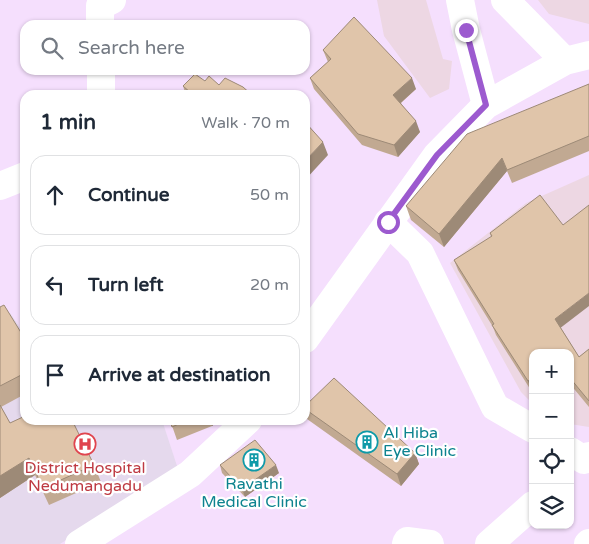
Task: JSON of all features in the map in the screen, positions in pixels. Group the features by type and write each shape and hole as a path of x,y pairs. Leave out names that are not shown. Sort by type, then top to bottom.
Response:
{"main road":[{"path":"100,20 100,6 112,0"},
{"path":"460,0 486,105"},
{"path":"310,332 437,155 486,105 577,58 505,0"},
{"path":"101,75 101,90"},
{"path":"0,186 20,178"},
{"path":"388,222 420,253 495,407 529,427"},
{"path":"79,544 190,474 243,425"},
{"path":"489,544 529,509"},
{"path":"406,544 407,541 430,544"}],"shaded area":[{"path":"377,0 426,0 443,59 452,61 449,89 430,98 384,36"},
{"path":"538,0 589,0 589,24 549,14"},
{"path":"589,175 589,427 574,425 574,349 529,349 529,400 521,392 450,263 526,203"},
{"name":"District Hospital Nedumangadu","path":"10,313 20,328 20,425 164,425 178,469 60,544 0,544 0,320"}],"building":[{"path":"354,17 412,78 393,95 416,121 394,145 358,134 310,78 331,59 323,50"},
{"path":"194,75 196,75 205,81 209,76 219,85 225,78 246,90 188,90 183,86"},
{"path":"589,84 589,136 507,170 502,158 439,234 406,206 467,134"},
{"path":"310,128 323,142 310,156"},
{"path":"540,195 563,225 589,205 589,293 555,319 574,349 529,349 528,381 454,260 492,236 490,233"},
{"path":"4,305 20,331 20,376 0,386 0,307"},
{"path":"574,349 579,357 589,349 589,401 574,383"},
{"name":"Al Hiba Eye Clinic","path":"334,378 415,453 397,474 310,413 310,401"},
{"path":"0,405 10,423 20,418 20,425 74,425 94,465 43,488 29,458 0,476"},
{"name":"Ravathi Medical Clinic","path":"255,440 276,465 242,489 220,465"}],"place":[{"name":"Al Hiba Eye Clinic","path":"367,442"},
{"name":"District Hospital Nedumangadu","path":"85,444"},
{"name":"Ravathi Medical Clinic","path":"254,460"}],"route":[{"path":"388,222 437,155 486,105 466,30"}]}
